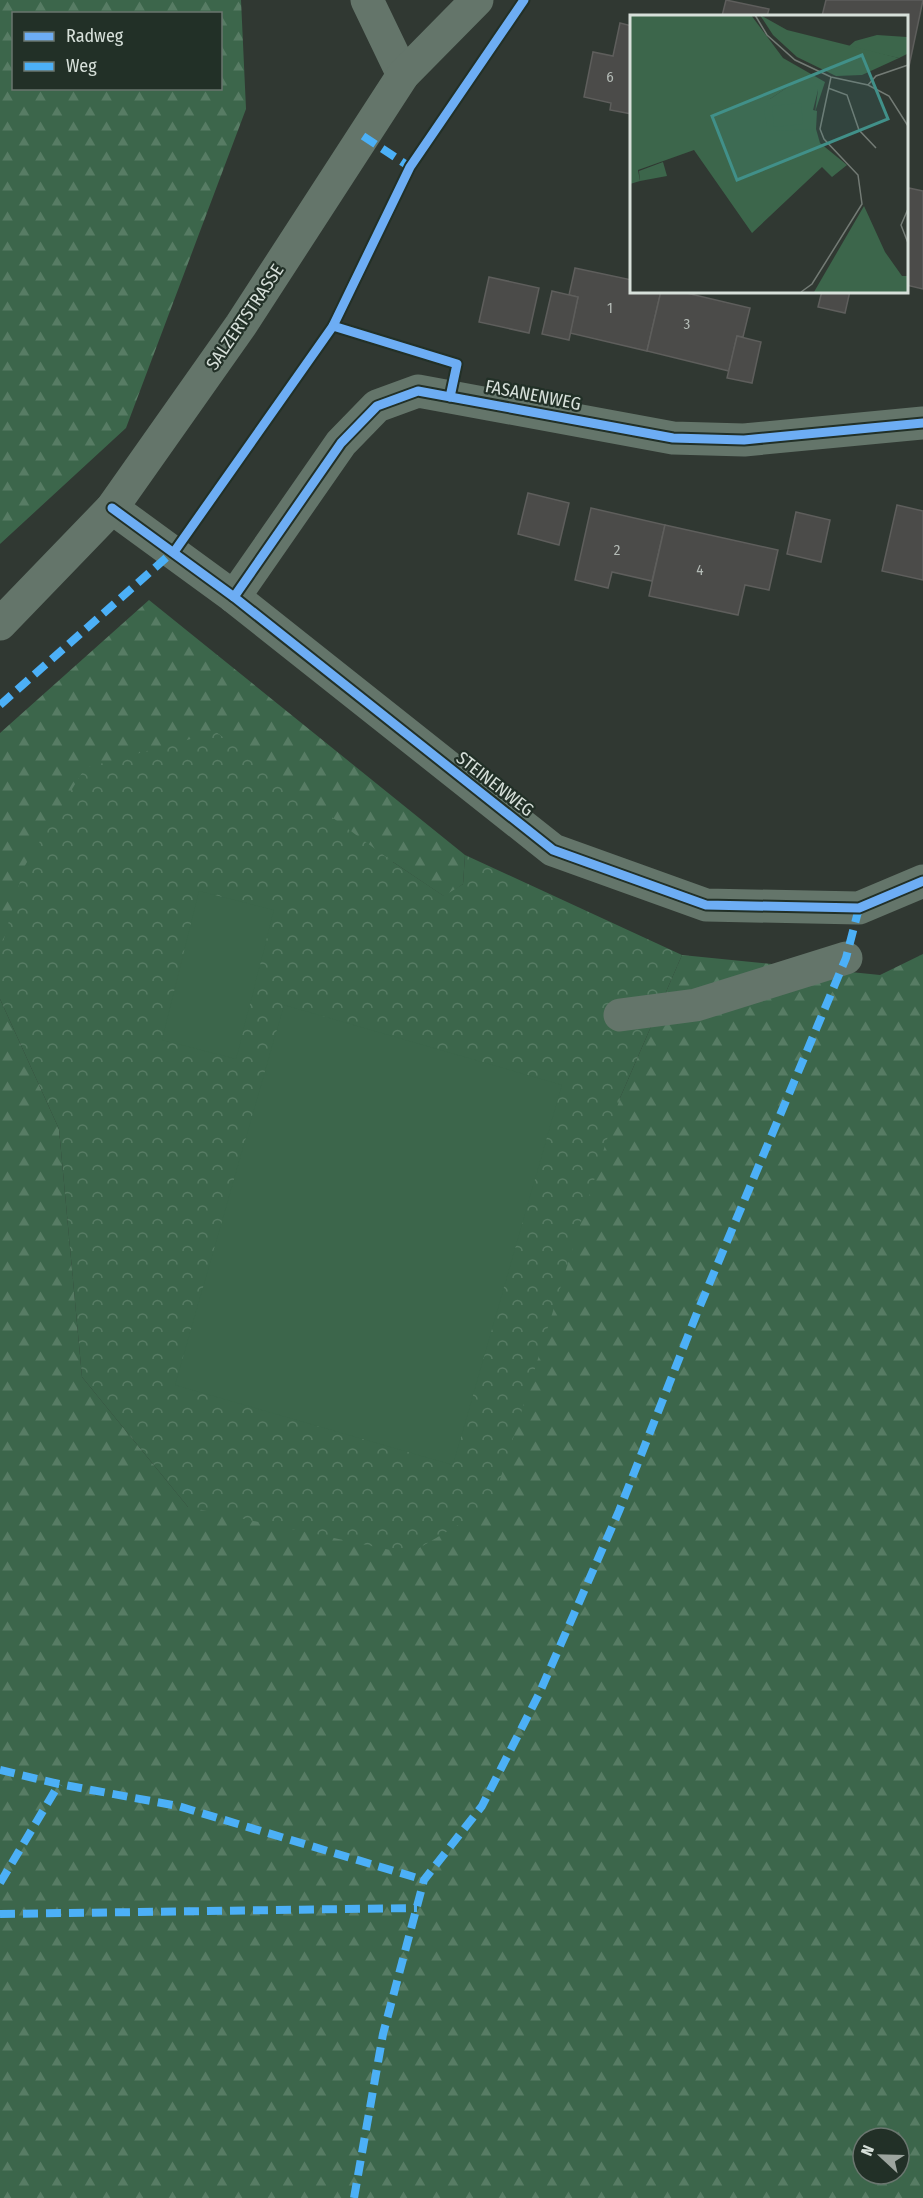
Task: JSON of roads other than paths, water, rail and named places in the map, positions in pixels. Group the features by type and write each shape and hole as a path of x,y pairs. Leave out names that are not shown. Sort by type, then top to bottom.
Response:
{"street":[{"path":"367,0 403,75"},
{"name":"SALZERTSTRASSE","path":"0,624 112,508 241,325 403,75 477,0"},
{"name":"FASANENWEG","path":"234,597 341,443 377,406 418,392 673,438 744,440 923,423"},
{"name":"STEINENWEG","path":"112,508 234,597 553,850 706,905 859,908 923,881"},
{"path":"620,1015 696,1005 846,958"}]}
